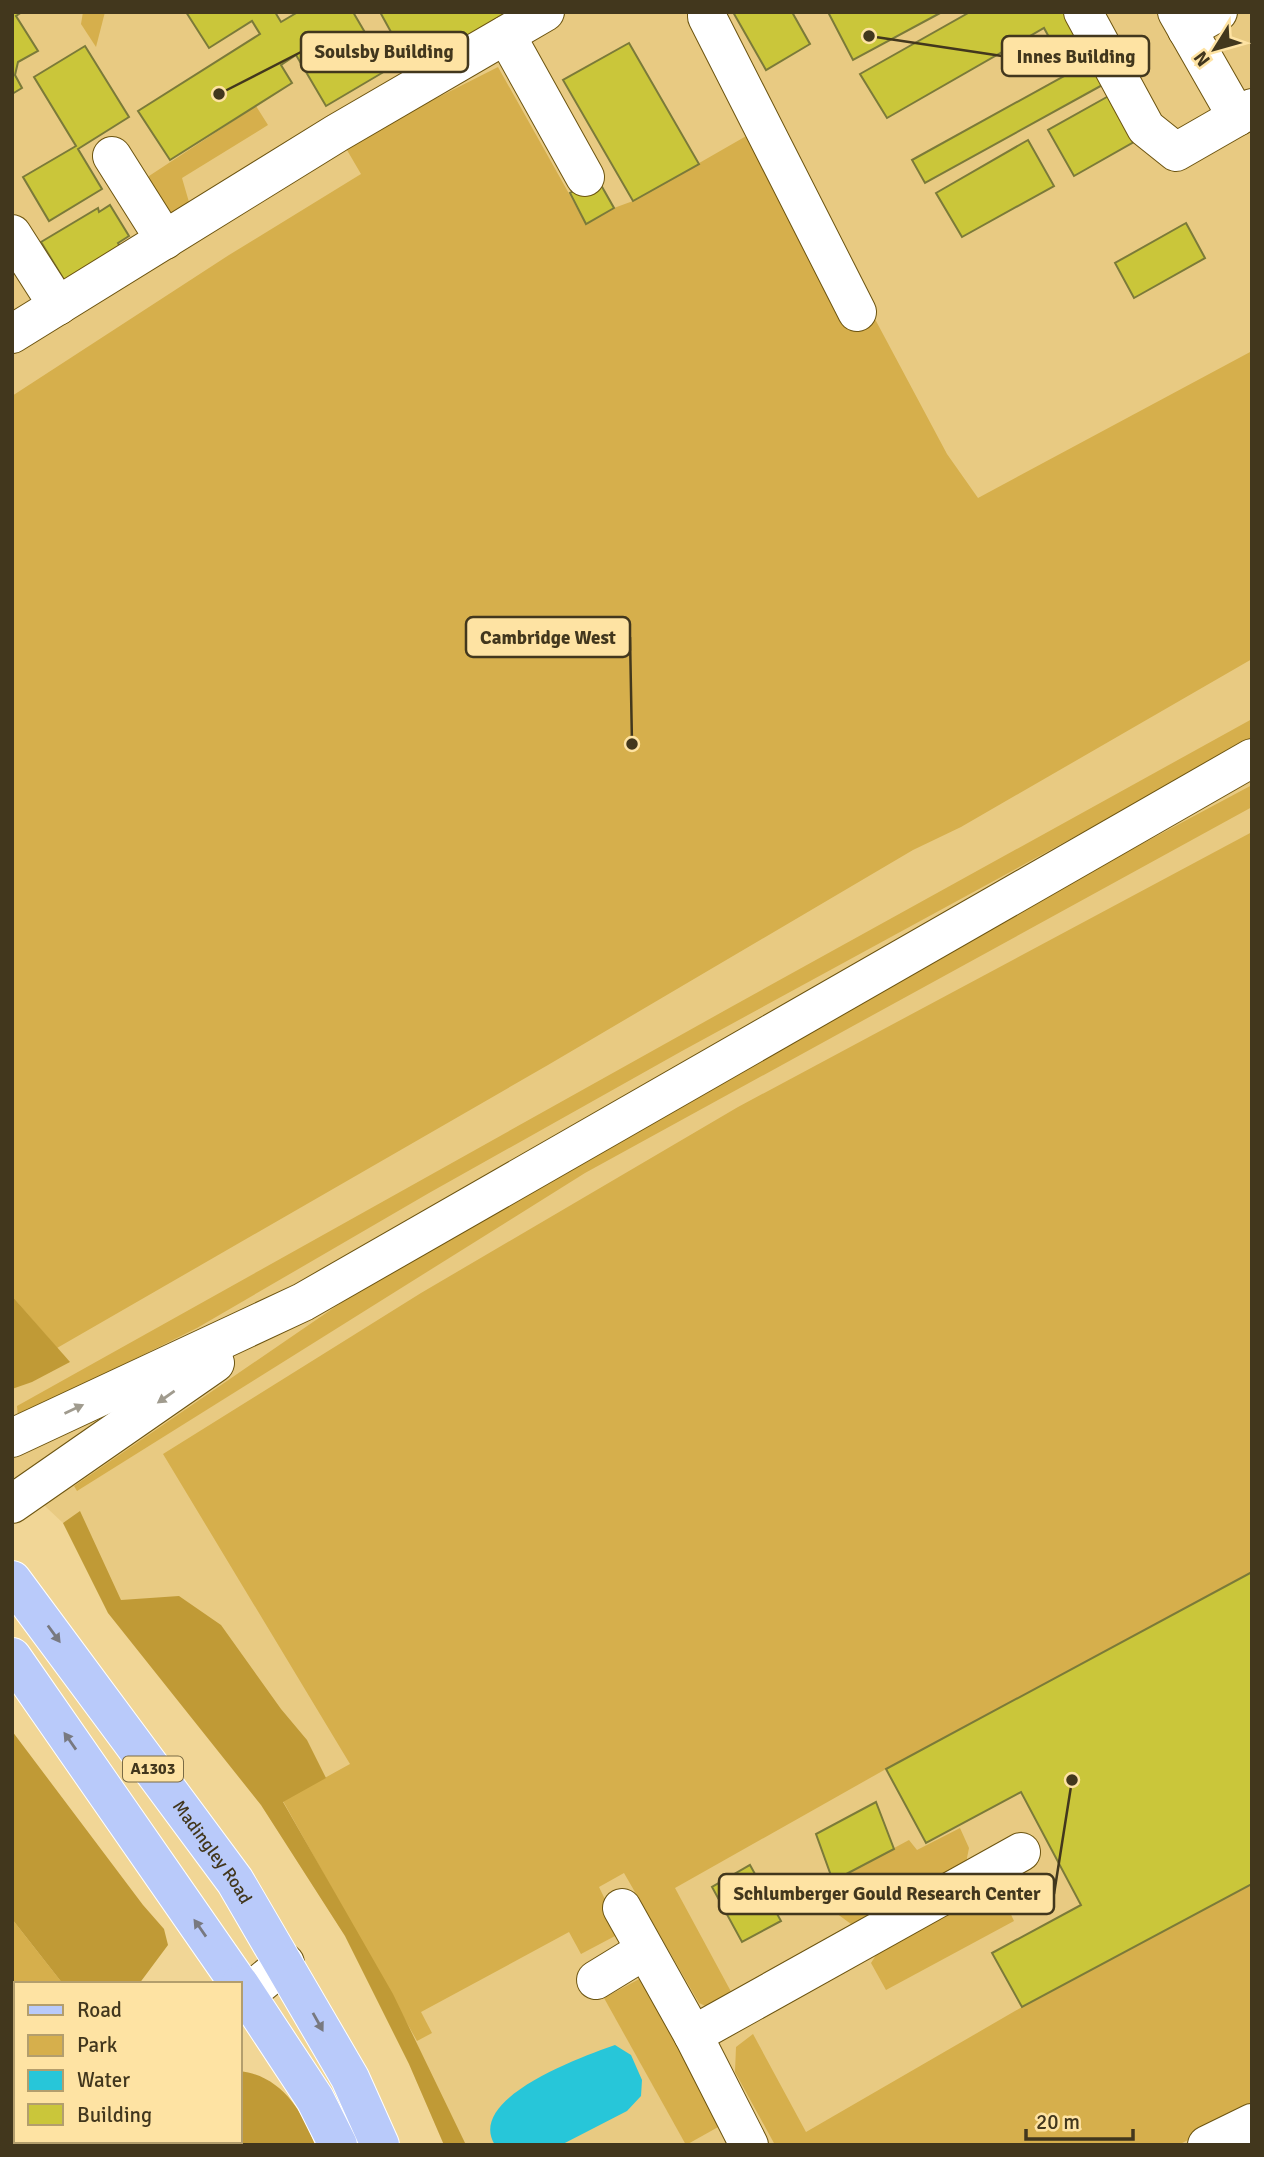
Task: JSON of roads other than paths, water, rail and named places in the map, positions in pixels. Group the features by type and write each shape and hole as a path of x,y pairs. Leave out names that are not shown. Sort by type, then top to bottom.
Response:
{"main road":[{"name":"Madingley Road","path":"12,1580 235,1881 285,1963 349,2078 380,2145"},
{"name":"A1303","path":"12,1657 235,1982"},
{"name":"A1303","path":"242,1992 315,2099 338,2145"}],"street":[{"path":"12,334 337,133 545,12"},
{"path":"707,12 707,17 857,312"},
{"path":"1083,12 1146,128 1176,152 1244,112 1194,18"},
{"path":"506,35 585,177"},
{"path":"112,156 165,240"},
{"path":"12,234 58,306"},
{"path":"12,1438 303,1302 1252,758"},
{"path":"12,1504 303,1302"},
{"path":"693,2035 1021,1852"},
{"path":"622,1908 693,2035 737,2140"},
{"path":"596,1980 645,1950"},
{"path":"242,1990 285,1963"},
{"path":"1207,2145 1252,2123"}],"water":[{"path":"615,2045 631,2055 642,2080 641,2096 627,2111 561,2145 495,2145 490,2128 497,2111 512,2096 555,2069"}],"place":[{"name":"Innes Building","path":"869,36"},
{"name":"Soulsby Building","path":"219,94"},
{"name":"Cambridge West","path":"632,744"},
{"name":"Schlumberger Gould Research Center","path":"1072,1780"}]}
